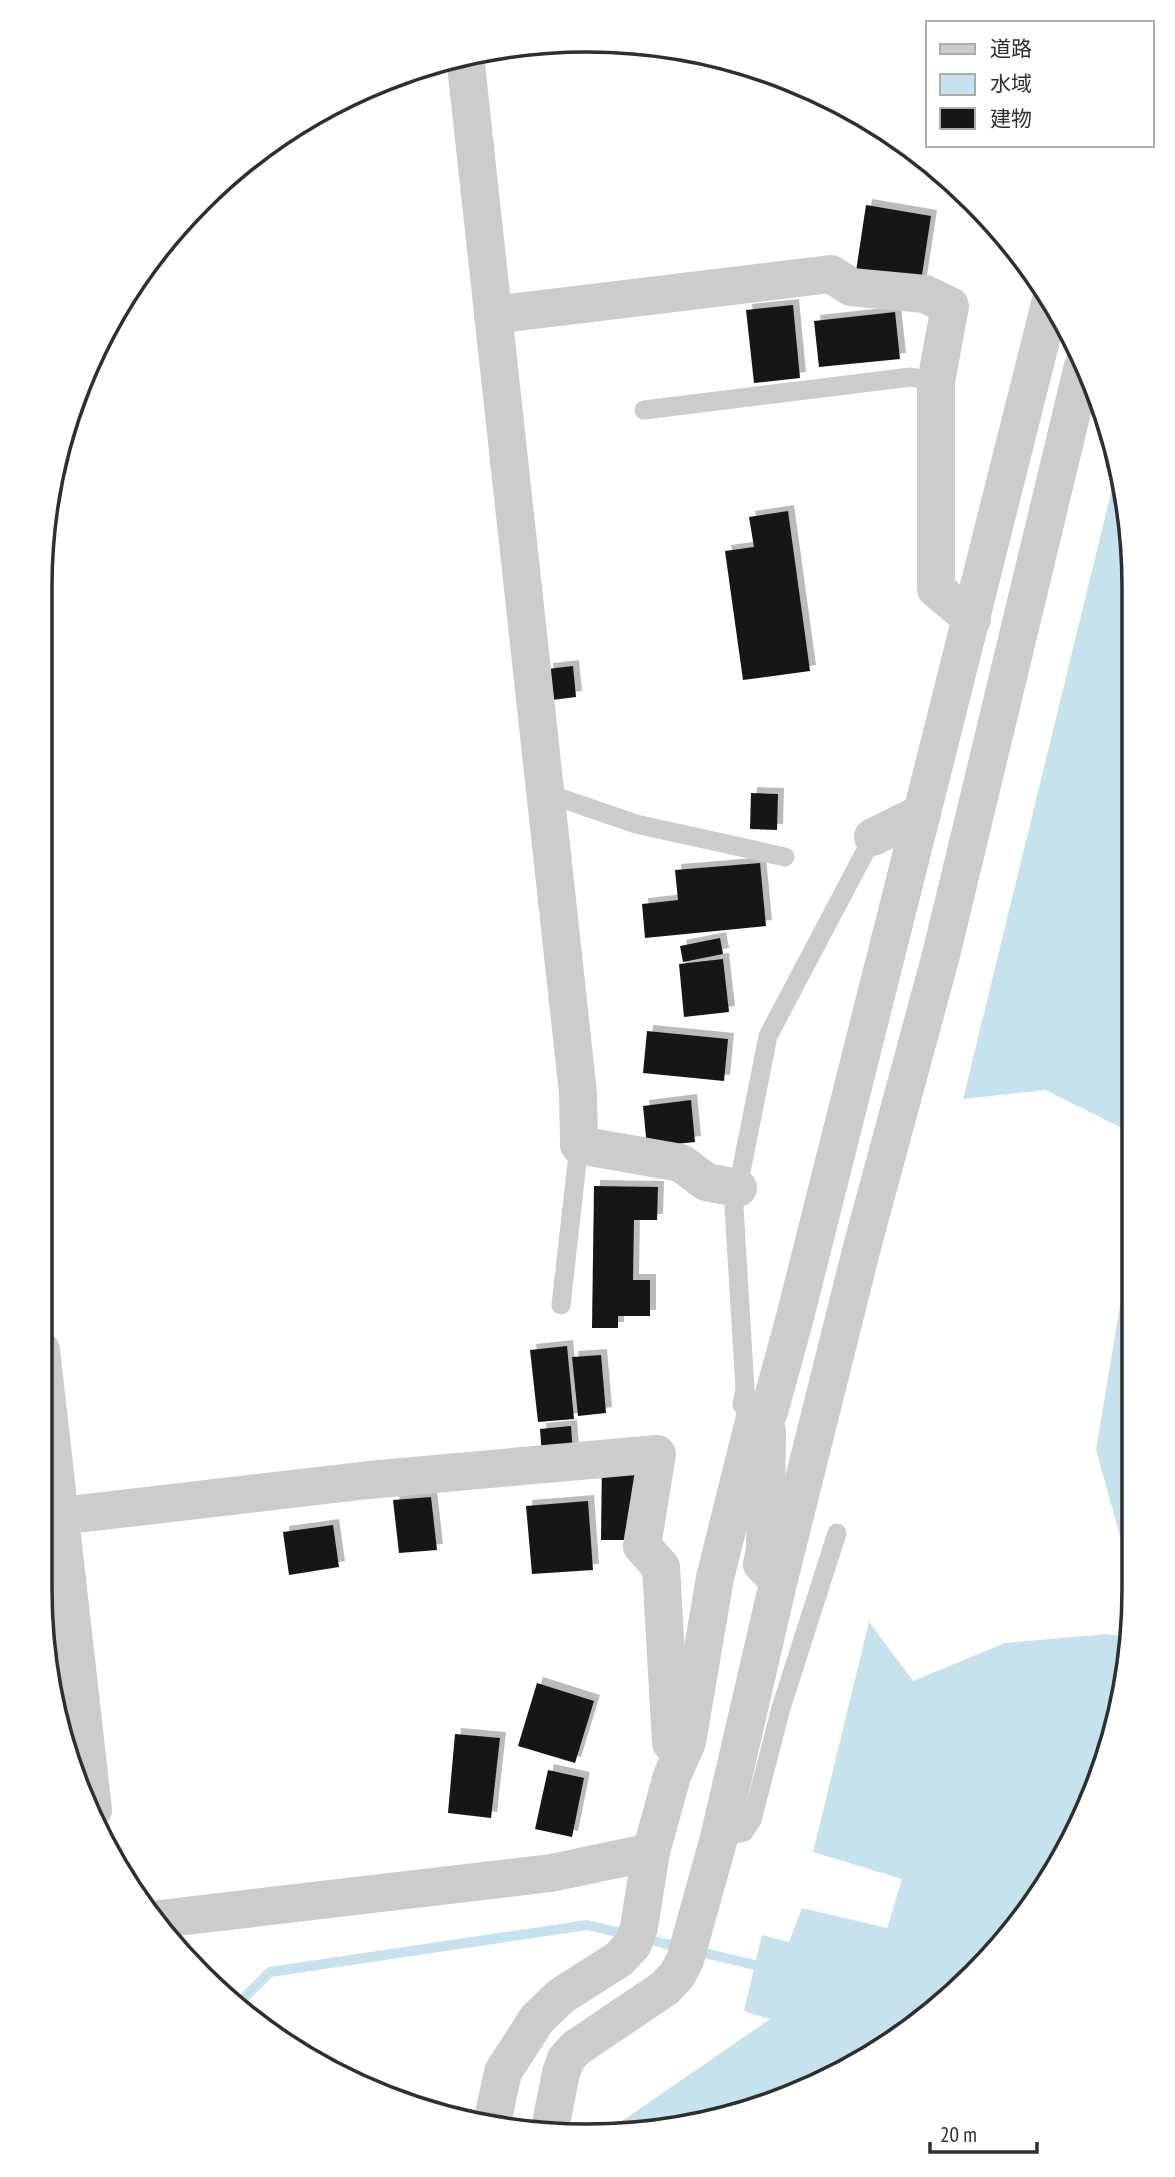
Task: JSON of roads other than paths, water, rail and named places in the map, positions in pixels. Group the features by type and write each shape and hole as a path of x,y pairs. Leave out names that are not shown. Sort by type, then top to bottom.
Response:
{"street":[{"path":"466,67 578,1093 579,1145 681,1163 706,1182 738,1188"},
{"path":"493,314 831,274 851,286 925,294 950,306 936,382 936,589 972,619"},
{"path":"494,2116 503,2072 537,2019 561,1996 619,1959 633,1944 639,1927 651,1852 673,1776 687,1742 715,1578 763,1410 922,813 1047,314"},
{"path":"551,2123 566,2059 576,2048 665,1988 677,1975 685,1960 719,1838 779,1579 862,1247 941,955 1080,379"},
{"path":"873,837 922,813"},
{"path":"763,1410 765,1550 762,1564 779,1579"},
{"path":"52,1446 90,1787"},
{"path":"60,1516 369,1480 657,1454 642,1546 661,1567 673,1776"},
{"path":"166,1918 551,1873 651,1852"}],"lane":[{"path":"644,410 911,377 936,382"},
{"path":"546,793 636,824 785,857"},
{"path":"763,1410 742,1405 745,1389 734,1207 768,1036 873,837"},
{"path":"561,1306 579,1145"},
{"path":"719,1838 744,1832 752,1820 781,1708 837,1533"}],"water":[{"path":"1113,486 1118,518 1122,588 1122,1128 1045,1090 963,1099"},
{"path":"1122,1293 1122,1543 1096,1450"},
{"path":"869,1622 913,1681 1005,1643 1106,1634 1120,1636 1104,1728 1082,1794 1051,1857 1032,1887 990,1942 966,1968 913,2014 885,2034 855,2053 792,2084 726,2106 692,2114 619,2123 770,2019 744,2011 762,1935 789,1942 802,1908 887,1928 902,1879 813,1852"}],"waterway":[{"path":"243,1999 270,1972 587,1925 755,1965"}]}
